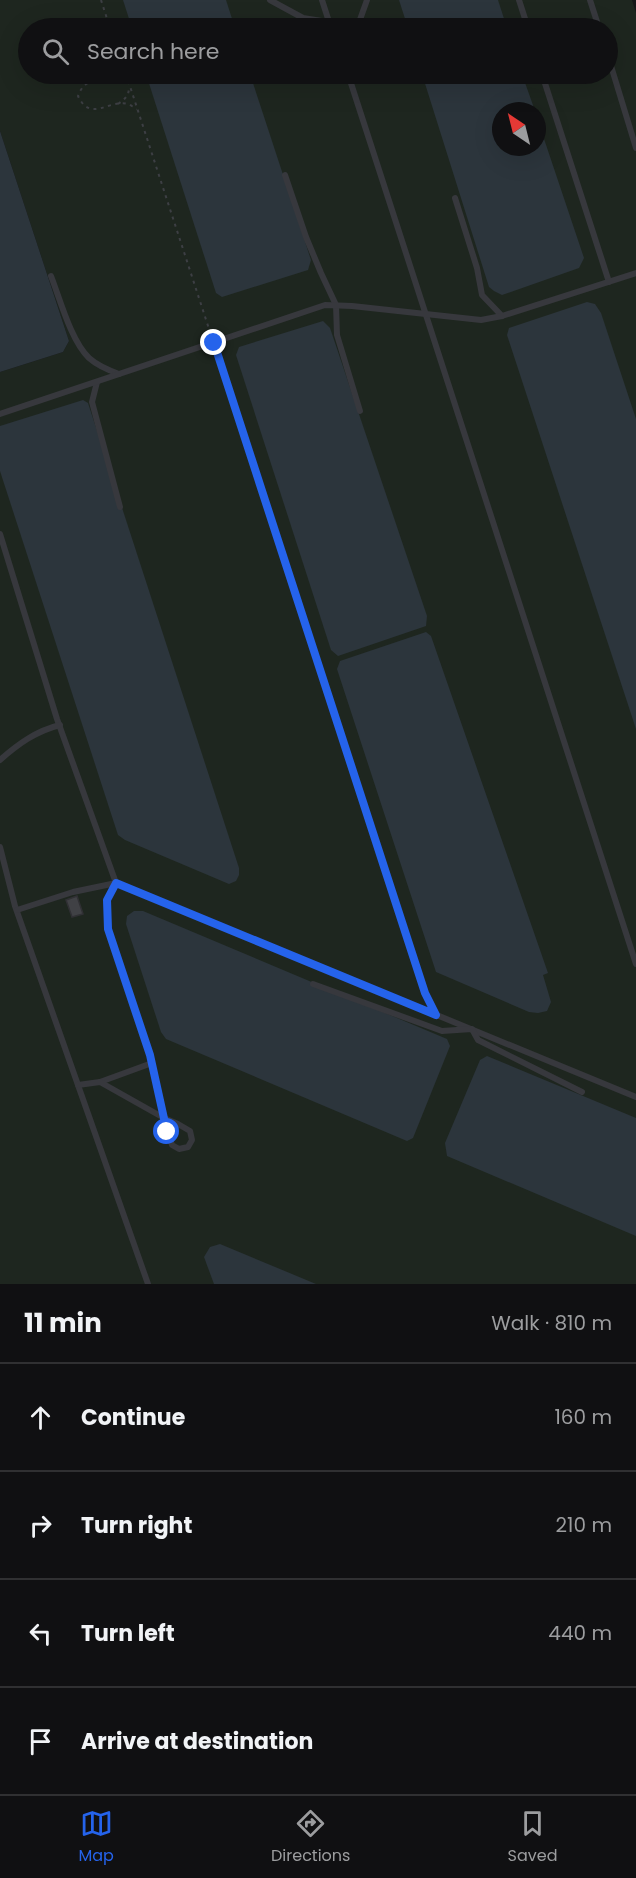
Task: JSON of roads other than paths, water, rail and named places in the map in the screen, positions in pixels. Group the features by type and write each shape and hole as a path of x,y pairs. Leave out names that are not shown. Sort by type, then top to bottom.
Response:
{"lane":[{"path":"270,0 303,18"},
{"path":"322,0 327,18"},
{"path":"361,18 368,0"},
{"path":"519,0 525,18"},
{"path":"590,0 596,18"},
{"path":"351,84 636,964"},
{"path":"545,84 609,282"},
{"path":"617,84 636,148"},
{"path":"285,175 306,237 336,305 337,335 360,411"},
{"path":"455,198 477,268 482,295 502,316"},
{"path":"0,414 325,305 481,320 502,316 636,273"},
{"path":"51,276 73,334 88,358 104,369 119,374"},
{"path":"97,382 92,402 120,507"},
{"path":"0,534 60,724 116,883 107,900 108,929 152,1063 164,1118 172,1145 179,1149 188,1147 192,1140 188,1128 164,1118 100,1082"},
{"path":"0,760 16,746 45,729 60,724"},
{"path":"0,847 17,910 148,1284"},
{"path":"17,910 73,892 116,883 636,1097"},
{"path":"313,984 442,1031 472,1029"},
{"path":"472,1029 478,1040 582,1092"},
{"path":"78,1085 100,1082 152,1063"}]}
